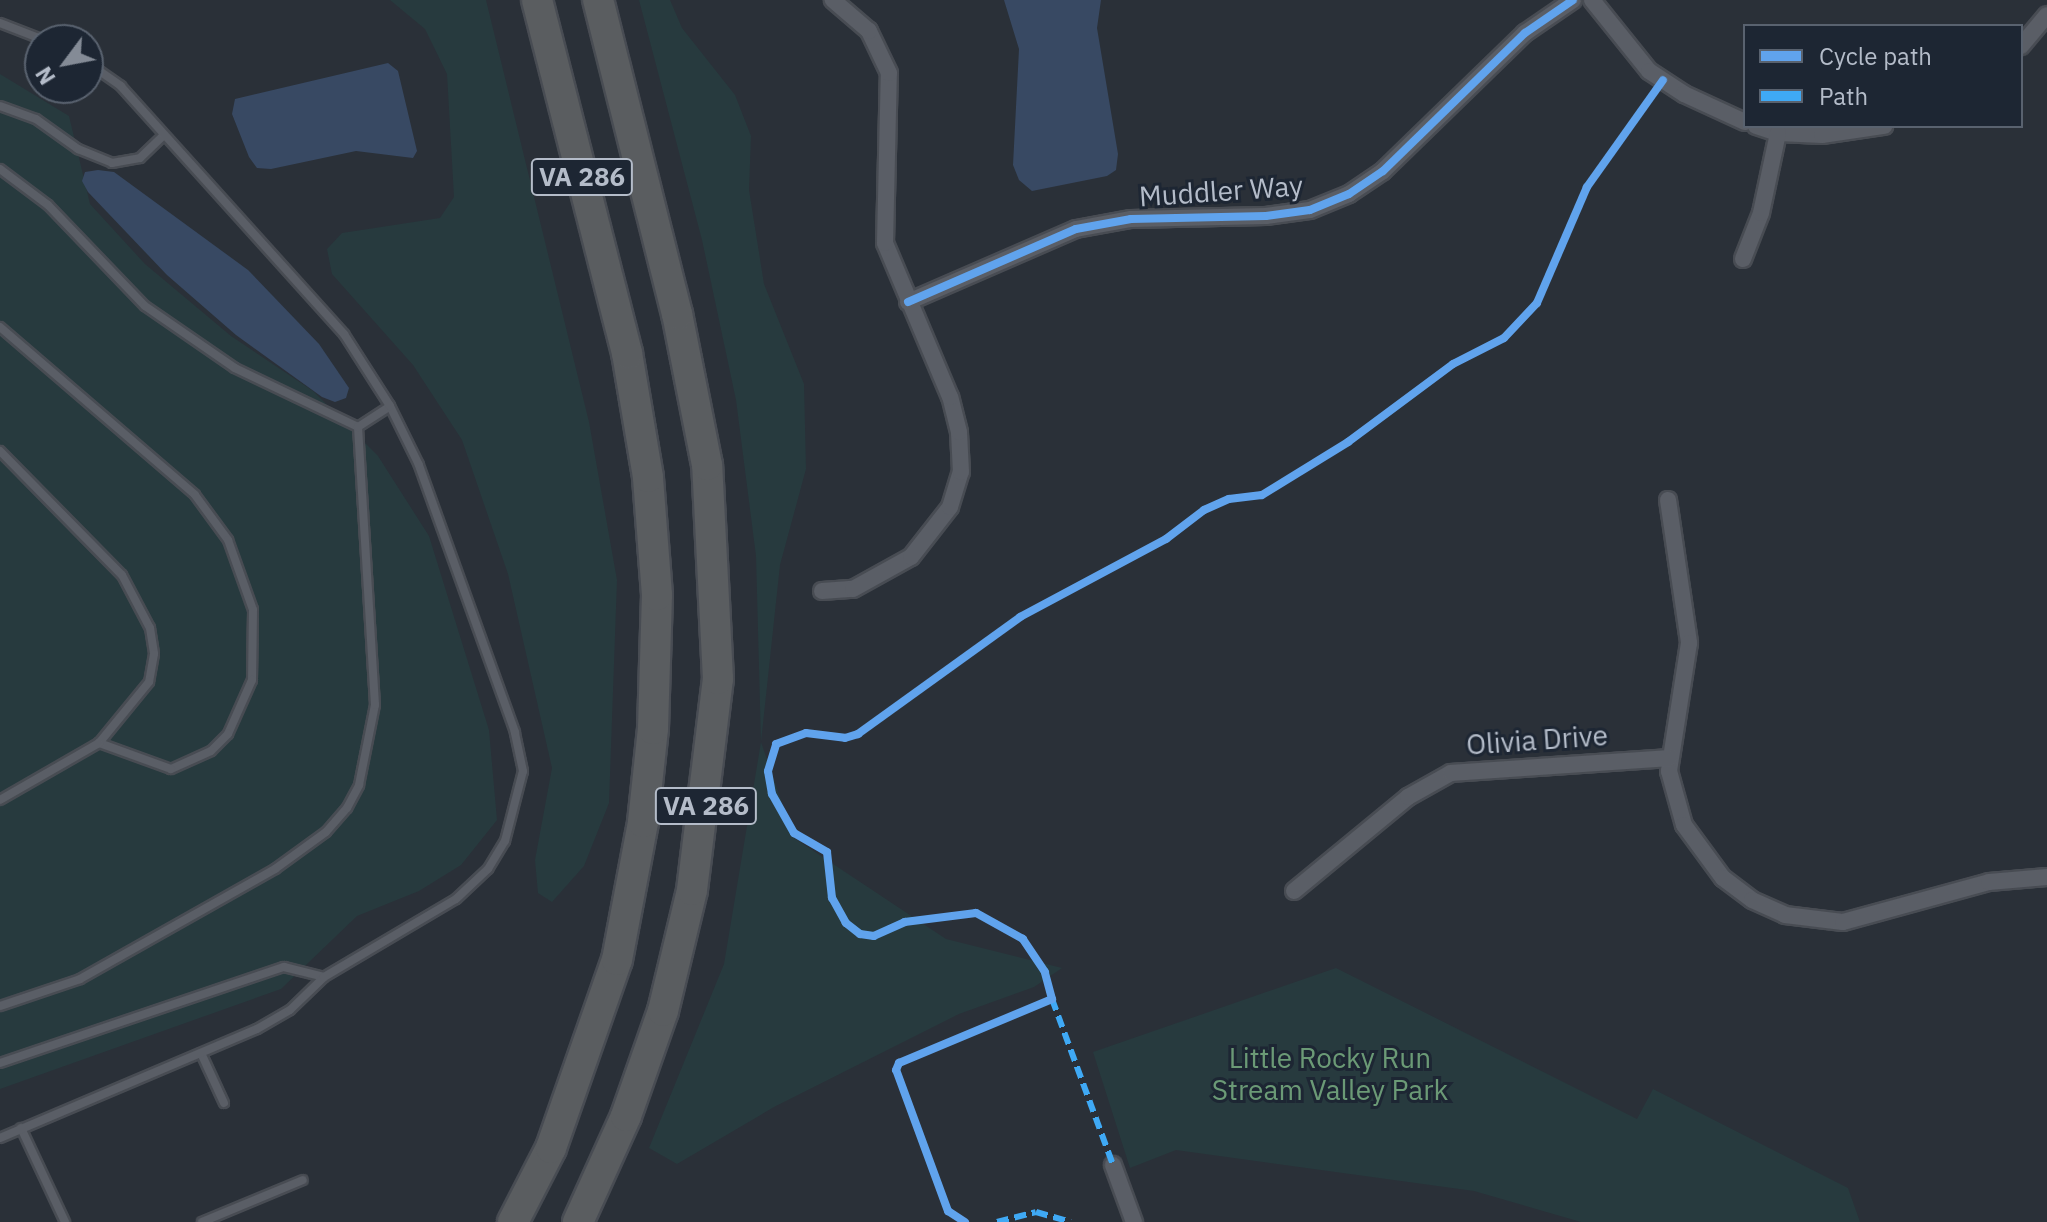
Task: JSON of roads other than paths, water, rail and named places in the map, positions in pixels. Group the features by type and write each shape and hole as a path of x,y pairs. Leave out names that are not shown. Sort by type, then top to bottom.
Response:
{"highway":[{"name":"VA 286","path":"513,1222 551,1148 620,945 652,744 657,595 648,477 627,353 537,0"},
{"name":"VA 286","path":"578,1222 626,1116 663,1011 694,876 718,679 707,465 677,314 598,0"},
{"path":"495,1222 551,1148"}],"street":[{"path":"822,591 853,589 911,557 950,507 961,472 959,432 950,397 885,243 890,78 883,51 869,31 833,0"},
{"name":"Muddler Way","path":"908,302 1076,229 1131,219 1266,216 1310,210 1349,194 1383,171 1525,33 1573,0"},
{"path":"1592,0 1649,71 1684,94 1743,121"},
{"path":"2023,44 2047,15"},
{"path":"1762,128 1778,133 1822,135 1870,128"},
{"path":"1743,259 1761,213 1778,133"},
{"path":"1668,500 1689,643 1669,758 1678,808 1706,859 1742,893 1785,915 1824,922 1861,920 1989,882 2047,877"},
{"name":"Olivia Drive","path":"1294,891 1408,797 1451,773 1669,758"},
{"path":"1113,1165 1134,1222"}],"lane":[{"path":"0,23 24,32"},
{"path":"0,1138 201,1053 290,1010 324,977 456,899 488,869 505,841 523,771 515,732 419,465 390,406 344,334 121,86 104,74"},
{"path":"0,106 36,119 78,149 112,163 140,158 163,136"},
{"path":"0,169 48,205 145,306 235,368 358,427"},
{"path":"0,327 195,495 228,540 253,610 252,680 228,734 211,751 171,769 99,743"},
{"path":"358,427 390,406"},
{"path":"0,1006 80,979 275,869 316,840 347,808 359,785 375,705 358,427"},
{"path":"0,451 122,575 150,628 154,654 149,682 99,743 0,800"},
{"path":"0,1063 284,967 324,977"},
{"path":"201,1053 224,1103"},
{"path":"21,1128 65,1222"},
{"path":"202,1222 303,1180"}],"water":[{"path":"1004,0 1101,0 1097,28 1118,154 1116,170 1107,176 1032,191 1019,180 1013,165 1019,49"},
{"path":"388,63 398,71 417,151 413,158 356,151 271,169 257,168 249,157 232,114 235,99"},
{"path":"85,172 114,172 248,270 319,344 349,388 346,398 335,402 322,397 236,335 167,275 88,192 82,181"}],"park label":[{"name":"Little Rocky Run Stream Valley Park","path":"1330,1074"}]}
